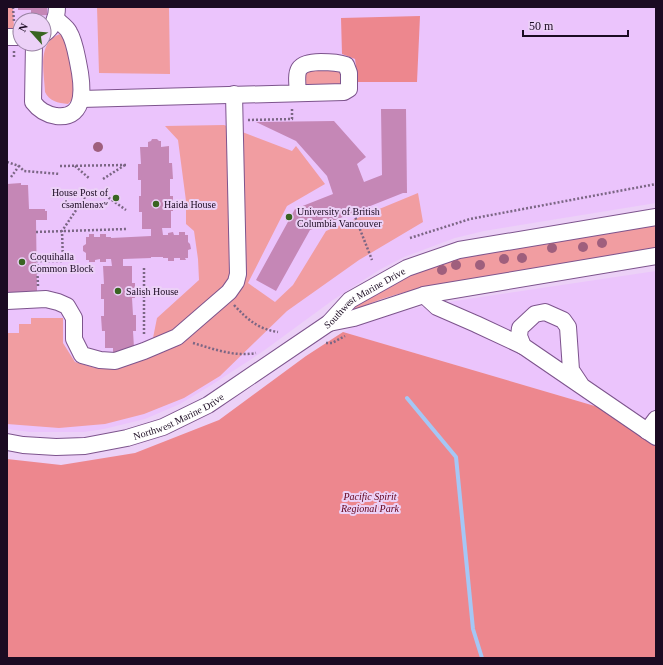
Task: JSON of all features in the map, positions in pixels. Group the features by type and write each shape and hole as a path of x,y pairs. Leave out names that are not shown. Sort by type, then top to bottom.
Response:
{"street":[{"path":"34,52 33,102 41,111 48,114 59,116 72,114 77,108 81,99 82,84 69,31 56,13"},
{"path":"81,99 295,93"},
{"path":"7,301 46,299 67,306 74,318 74,339 82,355 100,360 116,360 144,351 178,337 229,292 236,282 239,268 236,210 234,94"},
{"name":"Southwest Marine Drive","path":"329,323 350,300 407,268 459,250 656,217"},
{"name":"Southwest Marine Drive","path":"329,323 354,318 424,295 656,256"},
{"path":"424,295 437,307 523,346 581,385 653,429"},
{"path":"523,346 519,336 520,328 535,314 546,312 563,320 568,327 571,370 581,385"},
{"name":"Northwest Marine Drive","path":"7,442 23,445 56,447 85,446 127,438 163,427 208,405 329,323"}],"path":[{"path":"235,121 292,119 295,93"},
{"path":"7,162 19,166 24,172 60,174"},
{"path":"60,166 126,165 103,179"},
{"path":"11,177 19,166"},
{"path":"75,166 90,179"},
{"path":"410,238 470,219 656,184"},
{"path":"38,288 37,262 63,261 62,230 89,191"},
{"path":"102,193 126,210"},
{"path":"354,214 372,260"},
{"path":"36,232 127,229"},
{"path":"144,268 144,351"},
{"path":"229,292 234,305 256,326 278,332"},
{"path":"171,340 193,343 233,354 245,355 256,353"}],"shaded area":[{"name":"University of British Columbia Vancouver","path":"7,7 656,7 656,203 484,231 455,238 404,257 379,270 333,300 262,352 180,404 145,419 104,429 84,432 30,432 7,429"},
{"path":"7,7 13,7 12,29 7,29"},
{"path":"97,7 169,7 170,74 99,73"},
{"path":"64,33 78,84 72,100 68,104 54,101 49,98 45,92 43,65 45,52 52,52 52,39 55,36"},
{"path":"305,69 343,70 343,80 340,84 308,86 304,81"},
{"path":"224,125 292,151 296,146 325,184 287,206 248,283 275,302 293,285 326,231 418,193 423,222 359,260 287,311 220,376 184,398 144,414 105,424 59,428 7,424 7,333 19,333 19,324 31,324 31,318 63,318 63,343 75,362 95,368 149,358 157,318 199,280 194,231 186,224 186,201 178,140 165,126"},
{"path":"656,225 656,248 439,284 382,299 349,313 349,310 408,276 434,266 470,256"},
{"path":"656,271 656,424 343,332 360,324 384,316 428,305"}],"green space":[{"path":"420,16 417,82 358,82 355,59 342,54 341,18"},
{"name":"Pacific Spirit Regional Park","path":"343,332 656,424 656,658 7,658 7,459 61,465 135,453 219,420 306,356"}],"building":[{"path":"18,7 47,7 47,12 18,10"},
{"path":"381,109 406,109 407,193 403,193 310,230 276,291 256,280 295,209 333,194 327,176 296,141 256,122 334,121 366,157 357,164 364,182 382,175"},
{"path":"152,139 161,141 161,147 169,146 169,163 172,163 173,179 170,179 170,196 173,196 171,228 162,228 163,235 168,235 168,233 173,232 174,235 179,235 179,232 185,232 185,235 188,235 188,242 191,249 188,250 188,258 185,258 186,260 174,258 174,261 168,261 168,258 163,257 123,259 123,266 132,266 132,283 135,283 135,298 132,298 133,315 136,315 136,331 133,331 134,348 125,348 125,353 113,353 113,348 105,348 105,331 102,331 101,316 104,316 104,299 101,299 101,284 104,284 103,266 112,266 111,259 106,259 106,262 100,262 100,259 95,260 95,262 89,262 89,260 86,260 86,253 83,251 83,246 86,244 86,237 89,237 89,234 94,234 94,237 100,237 100,234 106,234 106,237 111,238 151,236 151,229 142,229 142,212 139,212 141,180 138,180 138,164 141,164 140,147 148,147 148,142"},
{"name":"Coquihalla Common Block","path":"21,183 21,185 28,185 29,209 45,209 45,211 47,211 47,220 36,220 37,292 7,292 7,184"}],"waterway":[{"path":"407,398 456,457 473,629 482,658"}],"place":[{"name":"House Post of c̓səmlenəxʷ","path":"116,198"},
{"name":"Haida House","path":"156,204"},
{"name":"University of British Columbia Vancouver","path":"289,217"},
{"name":"Coquihalla Common Block","path":"22,262"},
{"name":"Salish House","path":"118,291"}]}
